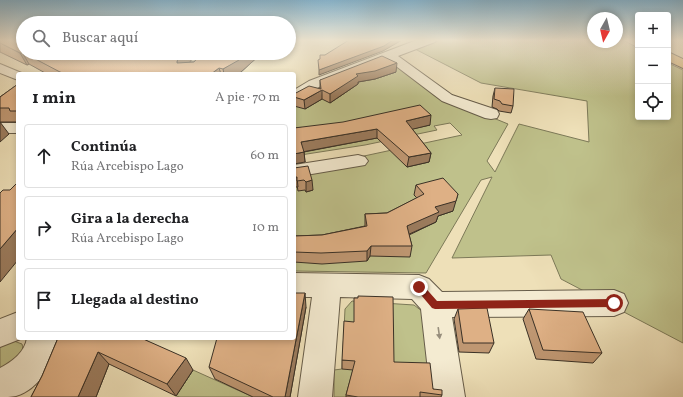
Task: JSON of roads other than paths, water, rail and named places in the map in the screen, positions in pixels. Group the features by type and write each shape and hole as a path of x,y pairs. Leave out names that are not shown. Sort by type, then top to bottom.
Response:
{"highway":[{"path":"673,59 683,64"}],"street":[{"path":"296,96 314,84 380,59"},
{"path":"394,59 447,98 491,114"},
{"path":"0,68 16,75"},
{"path":"0,128 16,128"},
{"path":"296,171 358,161"},
{"path":"296,284 327,285 427,296 614,303"},
{"path":"315,397 327,285"},
{"path":"427,296 448,397"},
{"path":"0,333 16,327"},
{"path":"1,387 27,369 42,348 43,340"}]}
